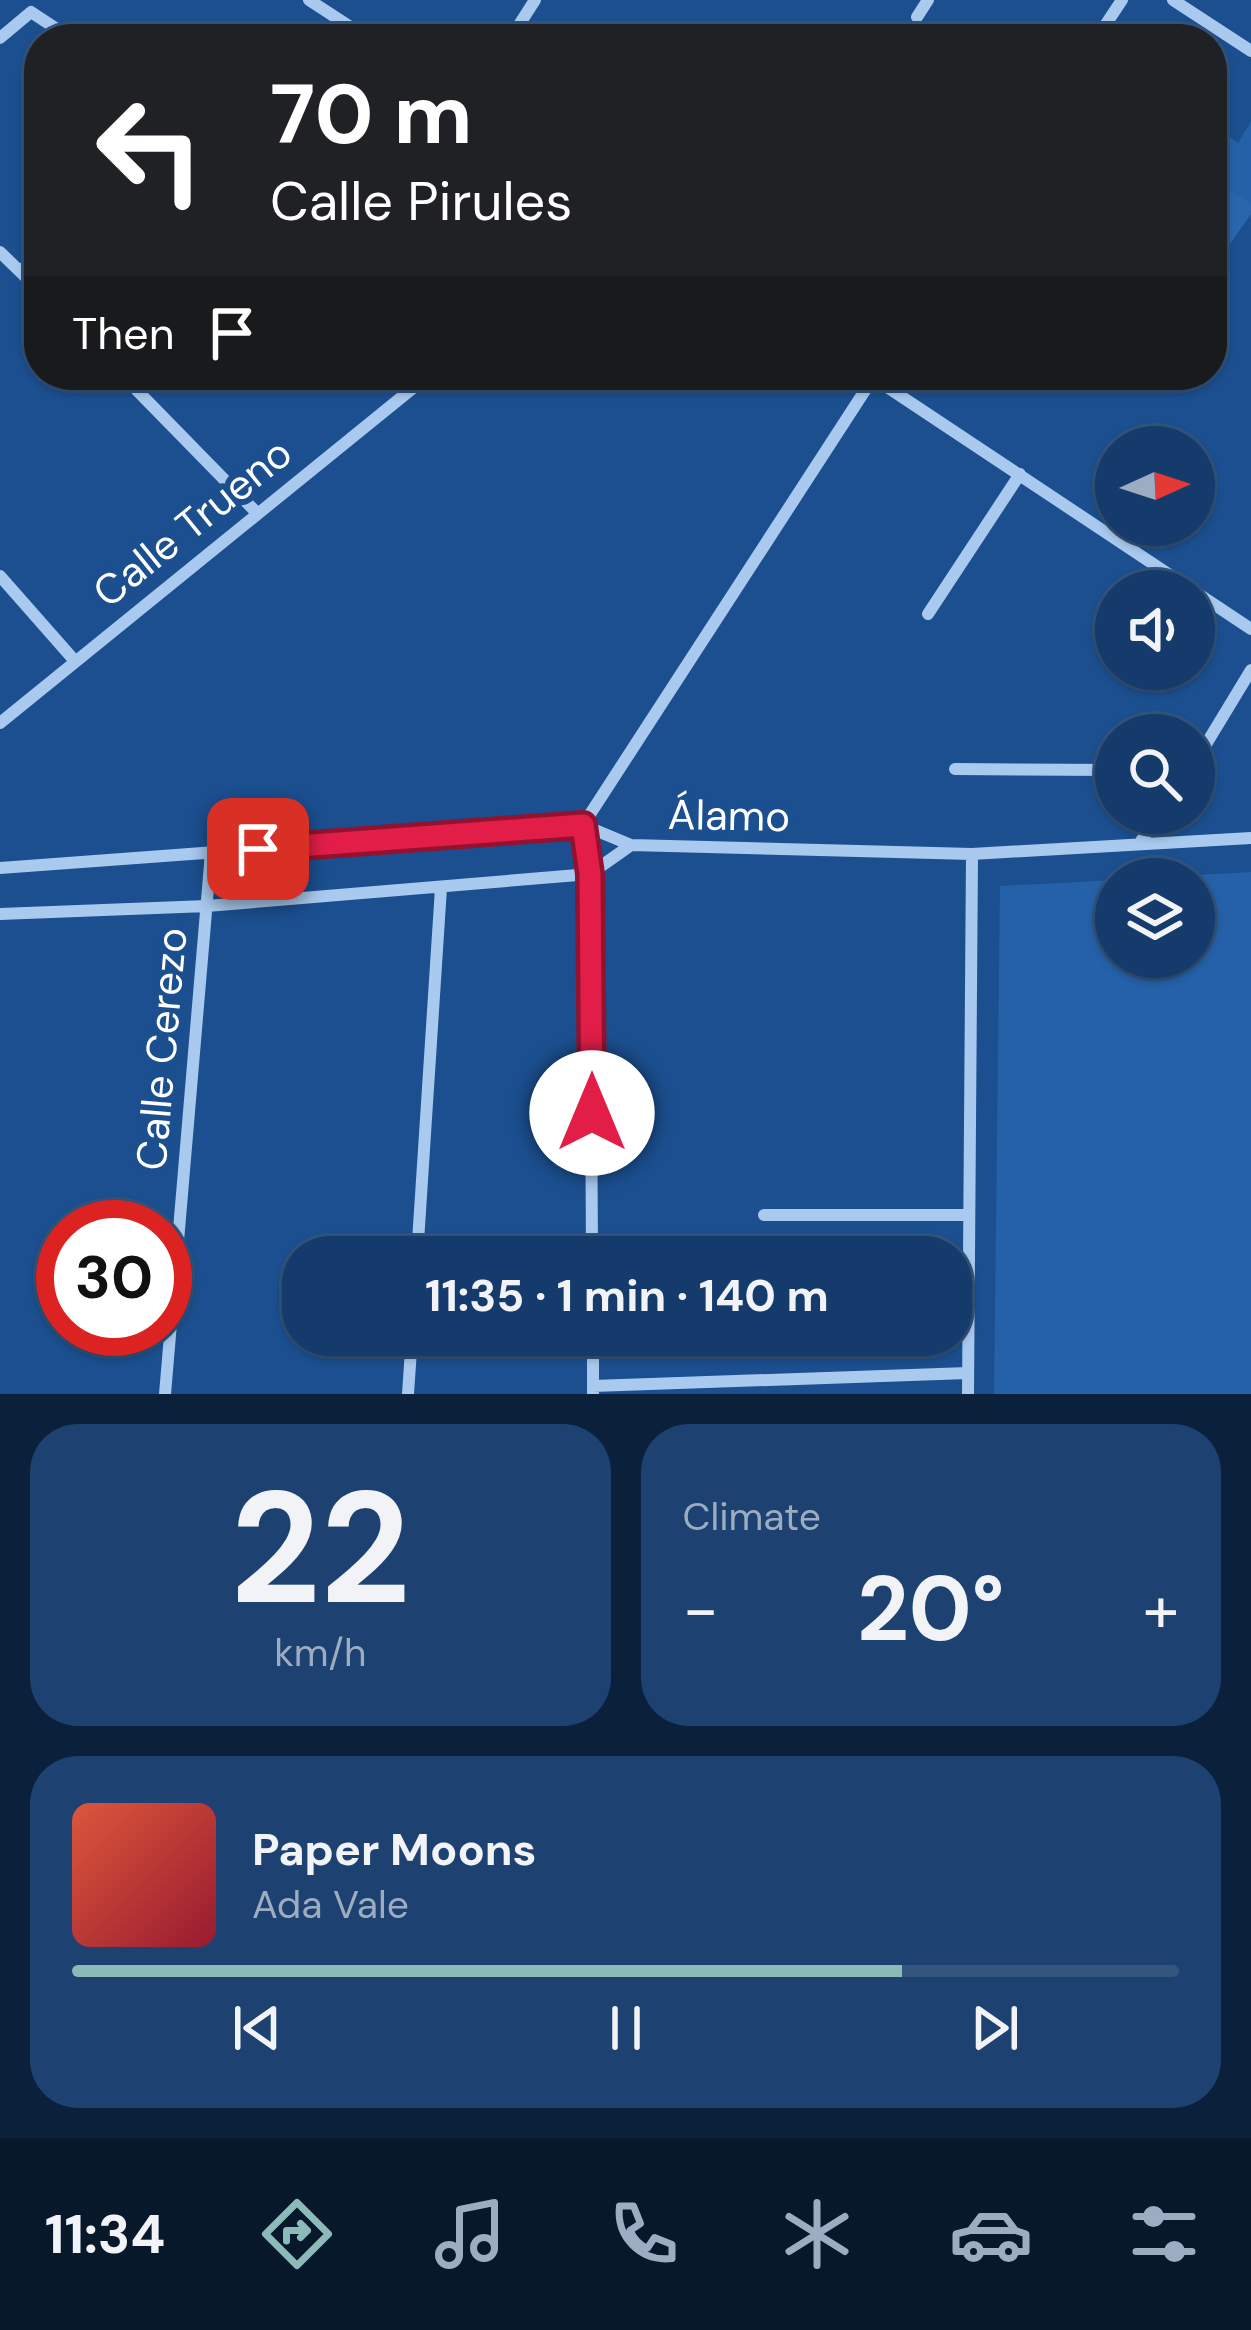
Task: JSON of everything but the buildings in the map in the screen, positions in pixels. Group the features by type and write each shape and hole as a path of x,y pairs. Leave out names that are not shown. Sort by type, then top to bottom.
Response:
{"street":[{"path":"309,0 346,24"},
{"path":"917,17 928,0"},
{"path":"1173,0 1210,24"},
{"path":"0,38 32,12 50,24"},
{"path":"0,252 24,275"},
{"path":"20,271 24,268"},
{"path":"137,390 256,512"},
{"name":"Calle Trueno","path":"0,724 410,390"},
{"path":"592,1236 590,874 583,825 864,390"},
{"path":"894,390 1251,629"},
{"path":"928,614 1020,474"},
{"path":"0,576 74,660"},
{"path":"1215,729 1251,670"},
{"path":"955,769 1095,770"},
{"path":"0,868 583,825 631,845"},
{"path":"1141,842 1146,834"},
{"name":"Álamo","path":"0,914 207,905 590,874 631,845 972,854 1251,838"},
{"name":"Calle Cerezo","path":"165,1394 211,853"},
{"path":"968,1394 972,854"},
{"path":"418,1236 441,888"},
{"path":"764,1215 969,1215"},
{"path":"408,1394 411,1356"},
{"path":"592,1356 593,1390 968,1373"}],"shaded area":[{"path":"1251,121 1251,214 1227,248 1227,135 1238,143"},
{"path":"1251,872 1251,1394 994,1394 1000,886 1095,881 1095,978 1215,978 1215,874"}],"route":[{"path":"258,849 583,825 590,874 592,1113"}]}
